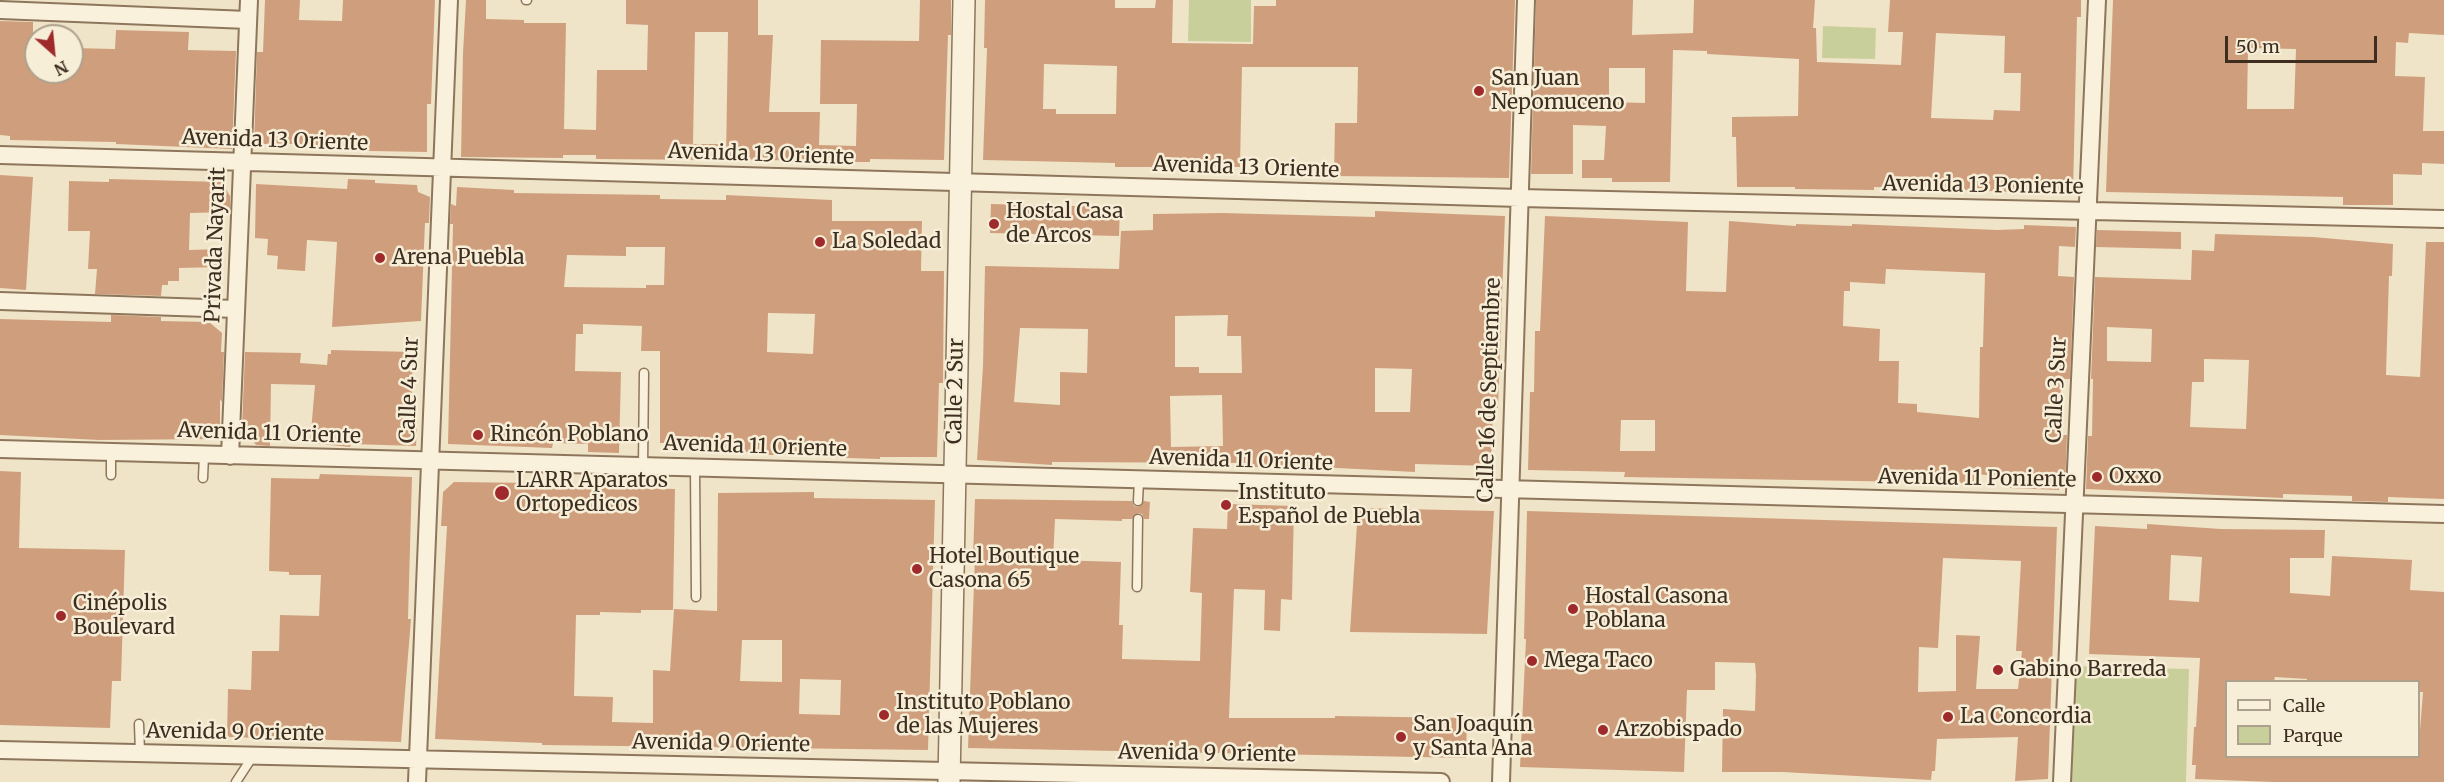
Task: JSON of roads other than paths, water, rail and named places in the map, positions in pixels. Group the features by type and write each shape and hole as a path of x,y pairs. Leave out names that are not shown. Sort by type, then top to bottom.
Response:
{"street":[{"name":"Privada Nayarit","path":"230,456 249,0"},
{"name":"Calle 4 Sur","path":"417,782 449,0"},
{"name":"Calle 2 Sur","path":"949,777 964,0"},
{"name":"Calle 16 de Septiembre","path":"1501,782 1526,0"},
{"name":"Calle 3 Sur","path":"2062,782 2097,0"},
{"path":"0,10 248,20"},
{"name":"Avenida 13 Oriente","path":"0,155 1520,198"},
{"name":"Avenida 13 Poniente","path":"1520,198 2444,219"},
{"path":"0,301 236,309"},
{"name":"Avenida 11 Oriente","path":"0,449 1509,491"},
{"name":"Avenida 11 Poniente","path":"1509,491 2444,514"},
{"name":"Avenida 9 Oriente","path":"0,750 418,759 949,777 1441,782"}],"lane":[{"path":"643,466 644,373"},
{"path":"111,452 111,475"},
{"path":"203,478 204,455"},
{"path":"695,468 696,597"},
{"path":"1138,501 1139,480"},
{"path":"1137,587 1138,519"},
{"path":"139,724 140,753"},
{"path":"236,782 253,756"}],"place":[{"name":"San Juan Nepomuceno","path":"1479,91"},
{"name":"Hostal Casa de Arcos","path":"994,224"},
{"name":"La Soledad","path":"820,242"},
{"name":"Arena Puebla","path":"380,258"},
{"name":"Rincón Poblano","path":"478,435"},
{"name":"Oxxo","path":"2097,477"},
{"name":"LARR Aparatos Ortopedicos","path":"502,493"},
{"name":"Instituto Español de Puebla","path":"1226,505"},
{"name":"Hotel Boutique Casona 65","path":"917,569"},
{"name":"Hostal Casona Poblana","path":"1573,609"},
{"name":"Cinépolis Boulevard","path":"61,616"},
{"name":"Mega Taco","path":"1532,661"},
{"name":"Gabino Barreda","path":"1998,670"},
{"name":"Instituto Poblano de las Mujeres","path":"884,715"},
{"name":"La Concordia","path":"1948,717"},
{"name":"Arzobispado","path":"1603,730"},
{"name":"San Joaquín y Santa Ana","path":"1401,737"}]}
